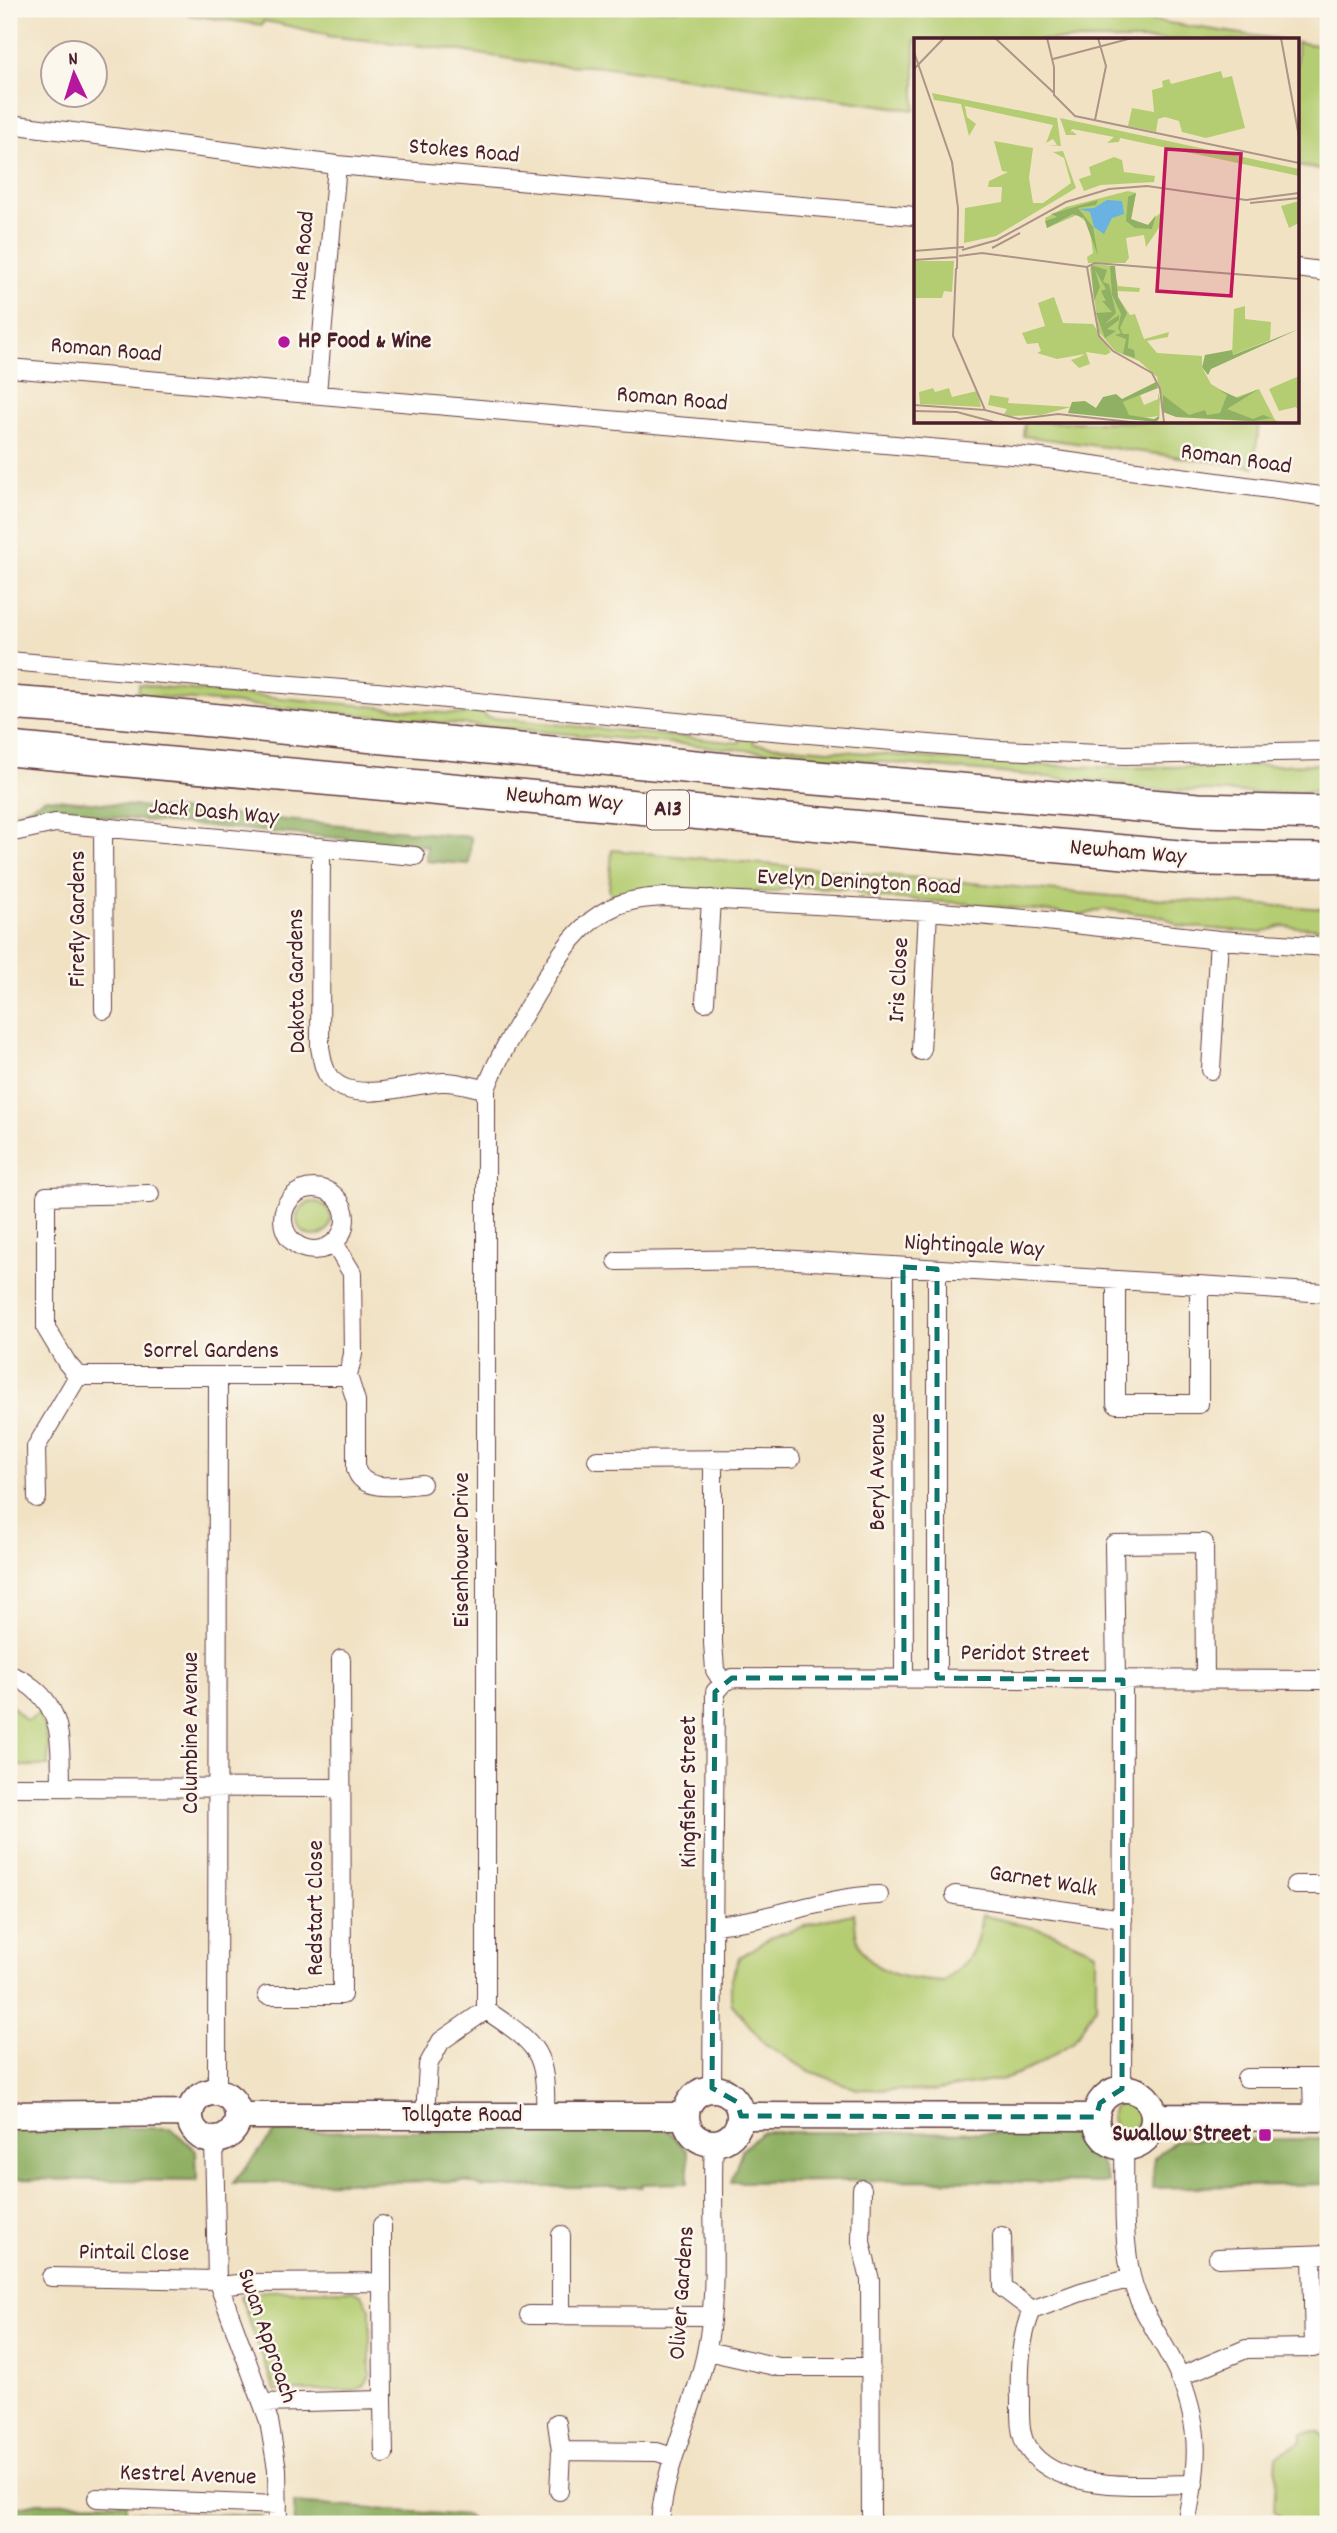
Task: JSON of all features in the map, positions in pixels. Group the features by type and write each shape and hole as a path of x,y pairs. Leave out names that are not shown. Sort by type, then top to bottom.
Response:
{"highway":[{"name":"Newham Way","path":"9,703 757,773 1184,809 1328,813"},
{"name":"Newham Way","path":"9,749 1200,859 1328,860"}],"street":[{"name":"Stokes Road","path":"9,124 337,165 914,216"},
{"name":"Hale Road","path":"317,393 337,165"},
{"path":"1298,268 1328,272"},
{"name":"Roman Road","path":"9,368 1034,457 1328,497"},
{"path":"9,661 1002,750 1125,755 1328,751"},
{"name":"Jack Dash Way","path":"9,834 55,823 415,856"},
{"name":"Firefly Gardens","path":"103,827 104,1010"},
{"name":"Dakota Gardens","path":"321,847 320,1047 330,1079 345,1087 366,1091 386,1091 443,1082 486,1089"},
{"name":"Evelyn Denington Road","path":"486,1089 506,1044 559,957 582,929 618,905 644,898 928,911 1219,940 1328,947"},
{"path":"705,1002 711,899"},
{"name":"Iris Close","path":"921,1051 928,911"},
{"path":"1211,1070 1219,940"},
{"name":"Eisenhower Drive","path":"486,1089 486,2010"},
{"path":"37,1498 36,1447 78,1376 46,1328 46,1196 150,1194"},
{"path":"334,1243 352,1273 353,1354 348,1376 356,1401 358,1478 365,1483 376,1485 422,1484"},
{"name":"Nightingale Way","path":"617,1261 780,1259 1328,1293"},
{"name":"Beryl Avenue","path":"903,1267 904,1678"},
{"path":"937,1269 937,1678"},
{"path":"1116,1280 1116,1405 1199,1404 1199,1285"},
{"name":"Sorrel Gardens","path":"78,1376 348,1376"},
{"name":"Columbine Avenue","path":"217,2091 218,1376"},
{"path":"713,1459 713,1643 715,1670 723,1682"},
{"path":"597,1460 791,1459"},
{"path":"1122,2089 1123,1919 1114,1544 1204,1543 1205,1679"},
{"name":"Redstart Close","path":"267,1995 342,1995 341,1659"},
{"path":"9,1675 19,1677 46,1698 58,1722 61,1787"},
{"name":"Peridot Street","path":"723,1682 733,1678 1328,1680"},
{"name":"Kingfisher Street","path":"712,2088 715,1692 723,1682"},
{"path":"9,1787 341,1788"},
{"path":"1295,1885 1328,1885"},
{"path":"713,1925 735,1923 852,1896 879,1895"},
{"name":"Garnet Walk","path":"955,1895 1123,1919"},
{"path":"425,2116 428,2065 441,2041 486,2010 533,2045 544,2064 545,2116"},
{"path":"1154,2117 1321,2118 1320,2078 1246,2078"},
{"path":"712,2088 727,2092 737,2102 741,2116 737,2130 727,2140 714,2144 700,2140 689,2130 685,2116 689,2102 699,2092 712,2088"},
{"path":"1122,2089 1145,2095 1152,2105 1154,2117 1152,2129 1146,2139 1136,2146 1124,2147 1109,2143 1099,2132 1096,2116 1100,2103 1110,2093 1122,2089"},
{"path":"217,2091 228,2095 236,2104 239,2116 235,2129 226,2138 214,2140 200,2137 192,2127 189,2113 194,2101 204,2093 217,2091"},
{"path":"9,2115 189,2113"},
{"name":"Tollgate Road","path":"239,2116 685,2116"},
{"path":"741,2116 1096,2116"},
{"name":"Swan Approach","path":"214,2140 218,2283 269,2421 277,2469 278,2524"},
{"name":"Oliver Gardens","path":"660,2524 673,2457 707,2351 714,2144"},
{"path":"1124,2147 1126,2227 1131,2278 1179,2377 1195,2428 1197,2451 1194,2484 1186,2524"},
{"path":"862,2189 861,2242 870,2280 871,2515"},
{"path":"382,2225 384,2454"},
{"path":"561,2235 561,2316"},
{"path":"1002,2236 1003,2288 1032,2309"},
{"path":"1179,2377 1246,2349 1314,2348 1320,2255 1218,2258"},
{"name":"Pintail Close","path":"51,2277 218,2283 382,2282"},
{"path":"1131,2278 1032,2309 1024,2329 1019,2374 1025,2445 1035,2457 1054,2470 1075,2479 1098,2483 1194,2484"},
{"path":"529,2315 710,2316"},
{"path":"707,2351 779,2367 870,2367"},
{"path":"262,2403 383,2400"},
{"path":"557,2423 561,2451 559,2491"},
{"path":"561,2451 657,2452 673,2457"},
{"name":"Kestrel Avenue","path":"97,2498 278,2505"}],"highlighted area":[{"path":"903,1267 937,1269 937,1678 1123,1680 1122,2089 1100,2103 1096,2117 741,2116 737,2102 712,2088 715,1692 732,1678 904,1678"}],"green space":[{"path":"146,9 1042,9 1107,14 1269,38 914,38 914,110 608,67 542,64 449,49 328,36 263,21 262,25"},
{"path":"1298,42 1328,47 1328,171 1298,166"},
{"path":"1025,424 1259,424 1254,467 1023,436"},
{"path":"139,685 465,715 469,707 483,708 485,717 739,743 742,735 753,736 754,744 993,763 997,755 1005,756 1008,764 1123,768 1322,764 1328,756 1328,791 1257,793 1124,788 1124,784 138,695"},
{"path":"46,798 471,837 469,864 426,861 427,846 51,812 9,824 9,814 22,811"},
{"path":"612,850 1112,896 1328,909 1328,929 1281,926 1262,933 1179,926 1164,917 1103,909 1084,915 869,897 852,889 791,886 773,892 651,887 613,896 609,891"},
{"path":"314,1202 326,1207 331,1219 326,1231 314,1236 302,1231 297,1219 302,1207"},
{"path":"9,1703 27,1721 40,1712 49,1746 48,1766 9,1766"},
{"path":"854,1914 858,1943 875,1964 896,1975 931,1981 943,1982 967,1960 975,1946 982,1915 1051,1932 1096,1952 1096,2006 1073,2042 1036,2066 1004,2079 933,2091 857,2089 807,2070 764,2043 731,2003 731,1979 739,1958 769,1938 823,1920"},
{"path":"1125,2102 1135,2106 1139,2116 1135,2126 1125,2130 1115,2126 1111,2116 1115,2106"},
{"path":"9,2128 171,2128 196,2151 197,2181 9,2179"},
{"path":"666,2129 688,2152 688,2183 642,2184 642,2187 483,2187 464,2181 233,2183 275,2132"},
{"path":"761,2132 1081,2133 1098,2153 1108,2183 929,2180 731,2182 742,2150"},
{"path":"1328,2139 1328,2184 1152,2188 1154,2158 1176,2140"},
{"path":"352,2290 361,2294 370,2308 370,2376 364,2386 354,2391 275,2391 240,2296 264,2291"},
{"path":"1320,2432 1328,2441 1328,2506 1311,2524 1285,2524 1274,2511 1277,2456 1302,2441 1302,2433"},
{"path":"126,2502 126,2511 262,2516 262,2524 9,2524 9,2509 38,2503"},
{"path":"294,2503 467,2516 477,2524 295,2524"}],"place":[{"name":"HP Food & Wine","path":"284,342"},
{"name":"Swallow Street","path":"1265,2135"}]}
